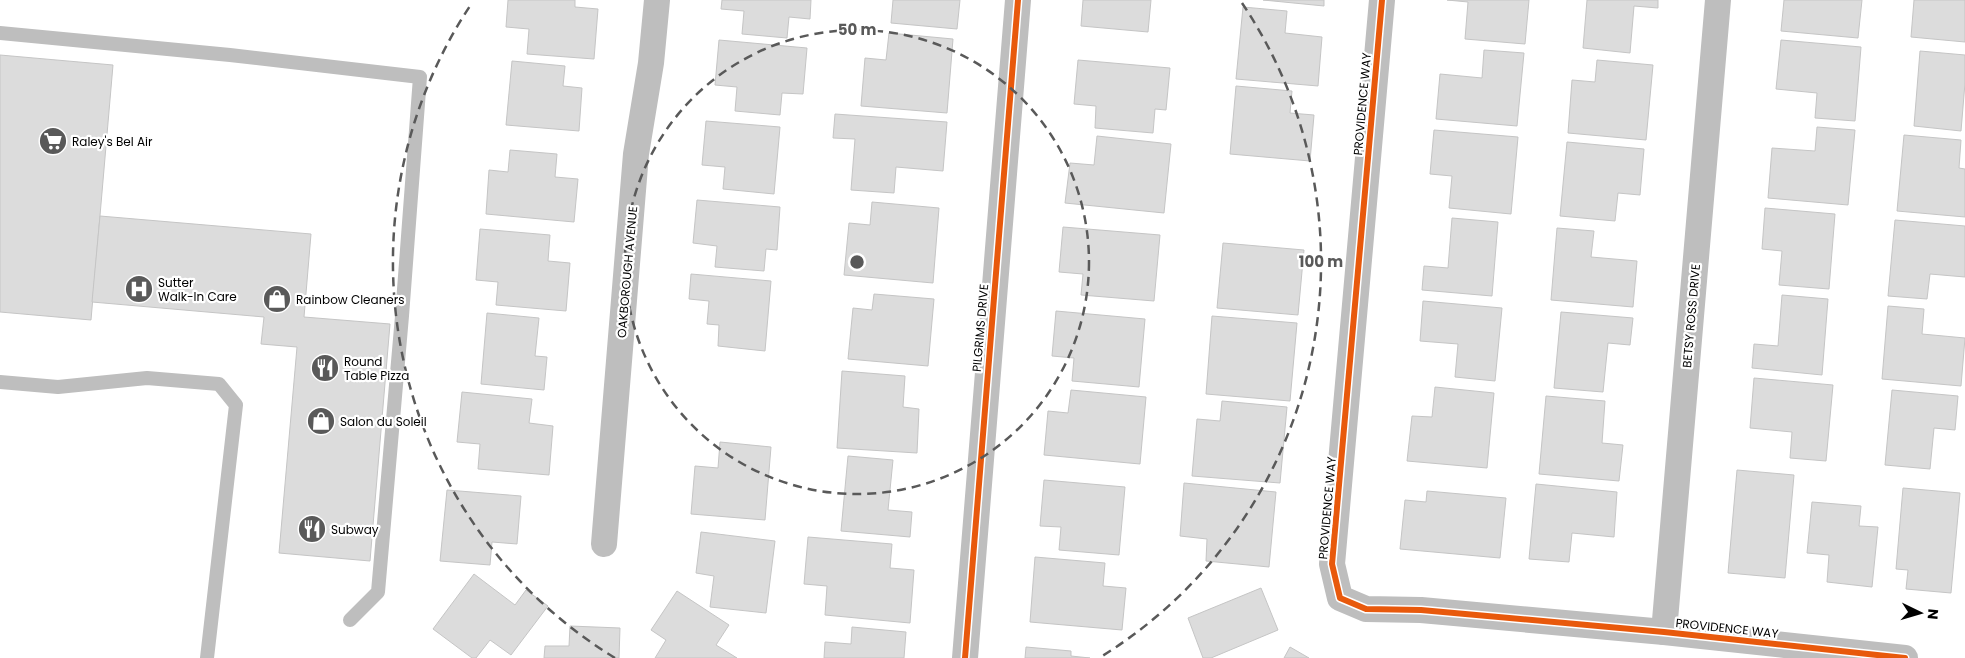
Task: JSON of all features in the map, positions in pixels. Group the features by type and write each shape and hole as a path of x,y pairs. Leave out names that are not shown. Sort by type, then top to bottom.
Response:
{"street":[{"name":"OAKBOROUGH AVENUE","path":"604,544 636,154 651,63 657,0"},
{"name":"PILGRIMS DRIVE","path":"964,658 1018,0"},
{"name":"PROVIDENCE WAY","path":"1382,0 1332,564 1340,598 1366,609 1421,610 1664,632 1905,658"},
{"name":"BETSY ROSS DRIVE","path":"1664,632 1718,0"}],"lane":[{"path":"0,33 230,55 420,77 402,326 378,592 350,620"},
{"path":"0,382 58,387 147,378 219,384 236,405 207,658"}],"building":[{"path":"508,0 575,0 575,7 598,9 594,59 527,54 529,29 506,27"},
{"path":"722,0 811,0 810,19 789,17 787,38 742,34 744,11 721,9"},
{"path":"893,0 960,0 957,29 891,23"},
{"path":"1083,0 1151,0 1148,32 1081,26"},
{"path":"1263,0 1324,0 1324,6"},
{"path":"1447,0 1529,0 1525,44 1465,39 1468,2"},
{"path":"1587,0 1658,0 1658,8 1634,6 1630,53 1583,48"},
{"path":"1784,0 1862,0 1858,38 1781,31"},
{"path":"1914,0 1965,0 1965,42 1911,37"},
{"path":"1243,7 1287,11 1285,33 1322,37 1318,86 1236,79"},
{"path":"889,33 953,39 947,113 861,106 865,58 886,60"},
{"path":"719,40 807,48 803,94 782,93 780,115 735,111 737,87 715,85"},
{"path":"1781,40 1861,47 1855,121 1815,118 1817,93 1776,89"},
{"path":"1484,50 1524,53 1517,126 1436,119 1440,74 1482,78"},
{"path":"1920,51 1965,55 1961,131 1914,126"},
{"name":"Raley's Bel Air","path":"0,55 113,65 91,320 0,312"},
{"path":"1078,60 1170,68 1166,110 1155,109 1153,133 1095,128 1096,106 1074,104"},
{"path":"1597,60 1653,65 1646,140 1568,133 1572,80 1595,82"},
{"path":"512,61 565,66 563,86 582,88 579,131 506,125"},
{"path":"1236,86 1292,91 1290,113 1314,115 1310,161 1230,154"},
{"path":"835,114 947,122 943,171 896,167 894,193 851,190 855,139 833,138"},
{"path":"706,121 780,127 774,194 723,189 725,167 702,165"},
{"path":"1817,127 1855,130 1848,205 1768,198 1772,148 1815,151"},
{"path":"1434,130 1518,137 1511,214 1449,208 1452,176 1430,174"},
{"path":"1904,135 1961,140 1959,168 1965,169 1965,217 1897,211"},
{"path":"1097,136 1171,144 1164,213 1065,203 1070,163 1094,165"},
{"path":"1567,142 1644,149 1640,195 1618,193 1615,221 1560,216"},
{"path":"510,150 557,154 555,177 578,179 574,222 486,214 489,170 508,172"},
{"path":"697,200 780,207 777,250 766,249 764,271 715,267 717,246 693,243"},
{"path":"872,202 939,208 933,283 844,275 849,223 870,225"},
{"path":"1765,208 1835,214 1829,289 1779,285 1782,251 1762,249"},
{"path":"100,216 311,234 304,317 390,324 370,561 279,553 297,347 261,344 264,317 92,302"},
{"path":"1452,218 1498,222 1492,296 1422,290 1424,266 1448,268"},
{"path":"1895,220 1965,226 1965,277 1930,274 1927,299 1888,296"},
{"path":"1063,227 1160,235 1154,301 1081,295 1083,274 1059,272"},
{"path":"1557,228 1594,231 1591,257 1637,261 1633,307 1551,300"},
{"path":"480,229 550,235 548,261 570,263 566,311 496,305 498,282 476,280"},
{"path":"1223,243 1304,250 1298,315 1217,308"},
{"path":"691,274 771,281 765,351 718,346 719,325 707,324 709,301 689,299"},
{"path":"874,294 934,299 928,366 848,359 853,308 872,310"},
{"path":"1782,295 1828,299 1822,375 1752,368 1754,344 1778,346"},
{"path":"1423,301 1502,308 1495,381 1455,377 1458,344 1420,341"},
{"path":"1888,306 1924,309 1922,334 1965,338 1961,386 1882,379"},
{"path":"1056,311 1145,319 1139,387 1072,381 1074,358 1052,356"},
{"path":"1561,312 1633,318 1630,345 1608,343 1603,392 1554,388"},
{"path":"487,313 539,318 535,356 547,357 544,390 481,384"},
{"path":"1212,316 1297,323 1290,401 1206,394"},
{"path":"842,371 905,376 903,407 919,409 917,453 837,448"},
{"path":"1754,378 1833,385 1826,461 1790,458 1792,432 1750,428"},
{"path":"1435,387 1494,393 1487,468 1407,461 1412,416 1432,417"},
{"path":"1071,390 1146,397 1140,464 1044,455 1048,411 1068,413"},
{"path":"1892,390 1958,396 1955,430 1934,428 1930,469 1885,465"},
{"path":"462,392 532,399 529,423 553,426 549,475 478,469 480,444 457,442"},
{"path":"1546,396 1605,401 1602,443 1623,445 1619,481 1539,474"},
{"path":"1222,401 1287,407 1280,483 1192,476 1197,419 1220,421"},
{"path":"720,442 771,447 765,520 691,514 695,466 718,468"},
{"path":"848,456 893,460 888,510 912,512 910,537 841,531"},
{"path":"1737,470 1794,475 1785,578 1728,573"},
{"path":"1044,480 1125,487 1119,555 1059,550 1061,527 1040,526"},
{"path":"1184,483 1276,492 1269,567 1206,561 1207,539 1180,536"},
{"path":"1536,484 1617,492 1614,537 1572,533 1569,562 1529,559"},
{"path":"1903,488 1960,493 1951,593 1906,589 1908,570 1896,569"},
{"path":"447,490 521,496 517,544 492,542 490,565 440,561"},
{"path":"1427,491 1506,498 1500,558 1400,549 1405,500 1426,502"},
{"path":"1812,502 1861,506 1859,526 1878,527 1872,587 1827,582 1829,555 1807,553"},
{"path":"701,532 775,541 766,613 710,607 714,576 696,573"},
{"path":"808,537 892,544 890,568 914,570 910,623 825,615 827,586 804,584"},
{"path":"1035,557 1105,563 1103,586 1126,588 1122,630 1030,622"},
{"path":"474,574 515,605 526,590 548,606 511,655 490,640 476,658 472,658 433,629"},
{"path":"1261,588 1278,630 1211,658 1203,658 1188,618"},
{"path":"677,591 729,625 716,645 737,658 655,658 666,640 651,630"},
{"path":"570,626 620,628 619,658 544,658 545,646 569,646"},
{"path":"852,627 906,632 904,658 824,658 825,642 851,644"},
{"path":"1026,647 1071,651 1071,656 1090,658 1025,658"},
{"path":"1290,647 1309,658 1284,658"}],"cycle path":[{"path":"965,658 1018,0"},
{"path":"1382,0 1332,564 1340,598 1366,609 1421,610 1664,632 1905,658"}],"place":[{"name":"Raley's Bel Air","path":"53,141"},
{"name":"Sutter Walk-In Care","path":"139,289"},
{"name":"Rainbow Cleaners","path":"277,299"},
{"name":"Round Table Pizza","path":"325,368"},
{"name":"Salon du Soleil","path":"321,421"},
{"name":"Subway","path":"312,529"}]}
